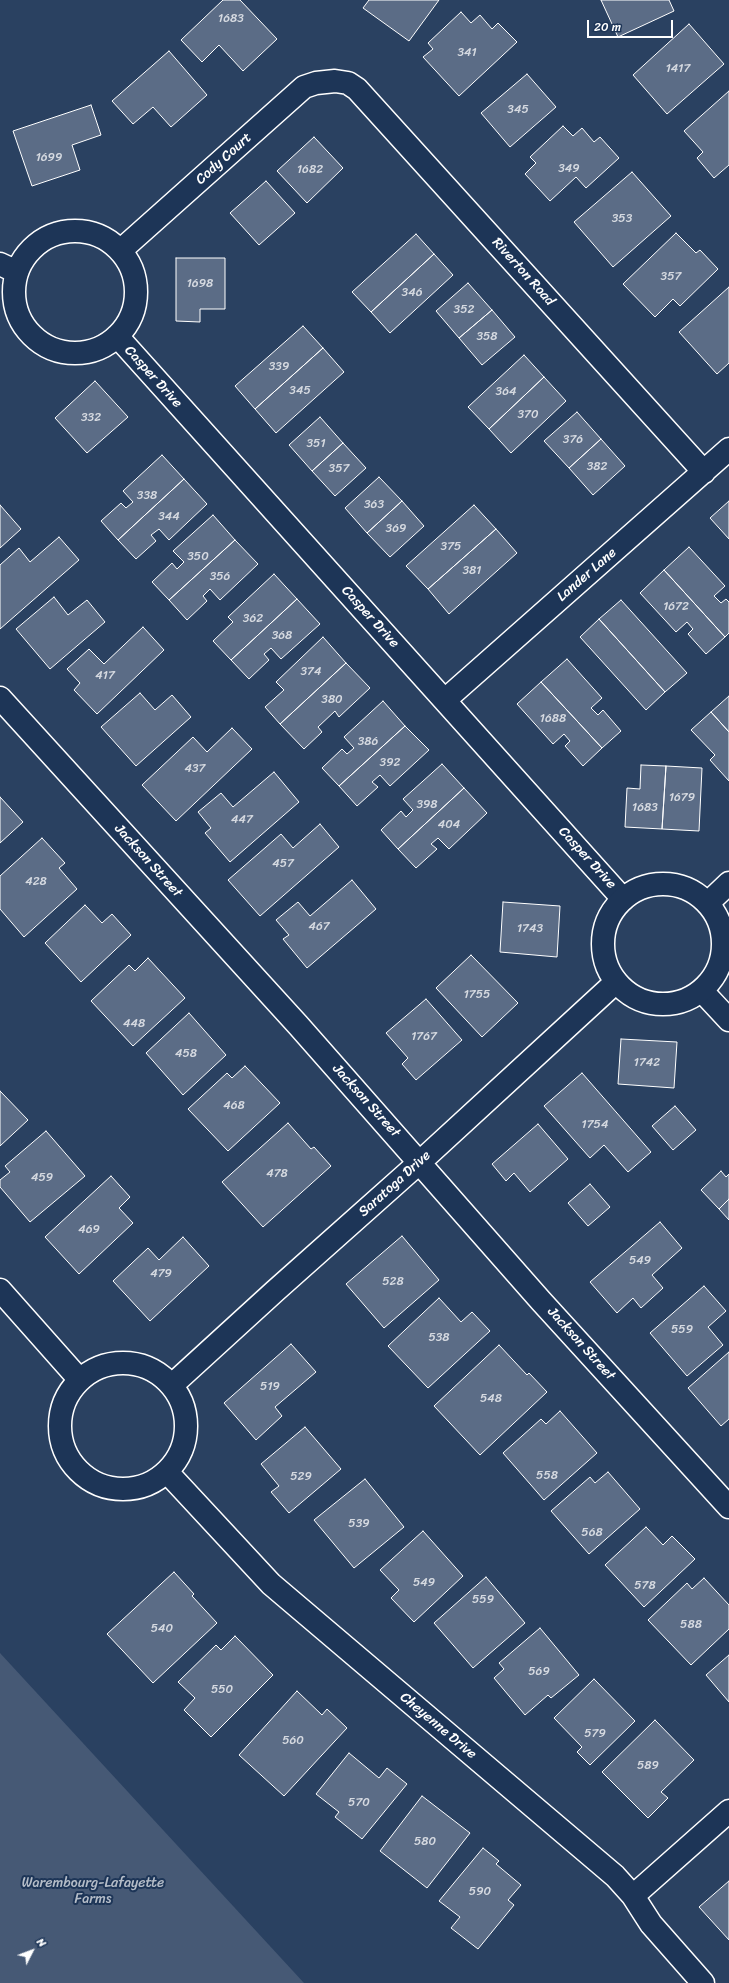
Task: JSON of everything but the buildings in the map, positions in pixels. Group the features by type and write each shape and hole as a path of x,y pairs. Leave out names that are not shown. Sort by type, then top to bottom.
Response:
{"street":[{"name":"Cody Court","path":"120,251 304,87 316,83 334,81"},
{"name":"Riverton Road","path":"334,81 348,83 357,90 704,472"},
{"path":"70,231 88,232 106,239 120,251 131,267 135,285 135,304 128,322 117,336 103,346 86,352 74,352 51,348 36,339 24,326 16,311 14,293 8,268 23,259 35,245 51,235 70,231"},
{"name":"Casper Drive","path":"117,336 623,899"},
{"name":"Lander Lane","path":"445,700 729,450"},
{"name":"Jackson Street","path":"0,698 420,1162 541,1300 729,1507"},
{"path":"708,903 729,883"},
{"path":"658,884 678,885 696,893 708,903 720,922 724,941 722,960 715,977 702,991 689,1000 674,1005 658,1005 642,1001 628,994 616,982 607,966 602,949 604,930 611,913 623,899 639,888 658,884"},
{"name":"Saratoga Drive","path":"172,1385 420,1162 616,982"},
{"path":"702,991 729,1020"},
{"path":"0,1290 79,1379"},
{"path":"128,1362 145,1366 160,1374 172,1385 182,1403 187,1421 185,1440 178,1457 167,1472 152,1482 135,1488 117,1489 99,1485 83,1476 71,1462 62,1446 59,1428 60,1416 68,1393 79,1379 94,1369 110,1363 128,1362"},
{"name":"Cheyenne Drive","path":"167,1472 271,1584 608,1871 633,1896 652,1924 703,1983"},
{"path":"633,1896 729,1811"}],"green space":[{"name":"Warembourg-Lafayette Farms","path":"0,1653 304,1983 0,1983"}]}
